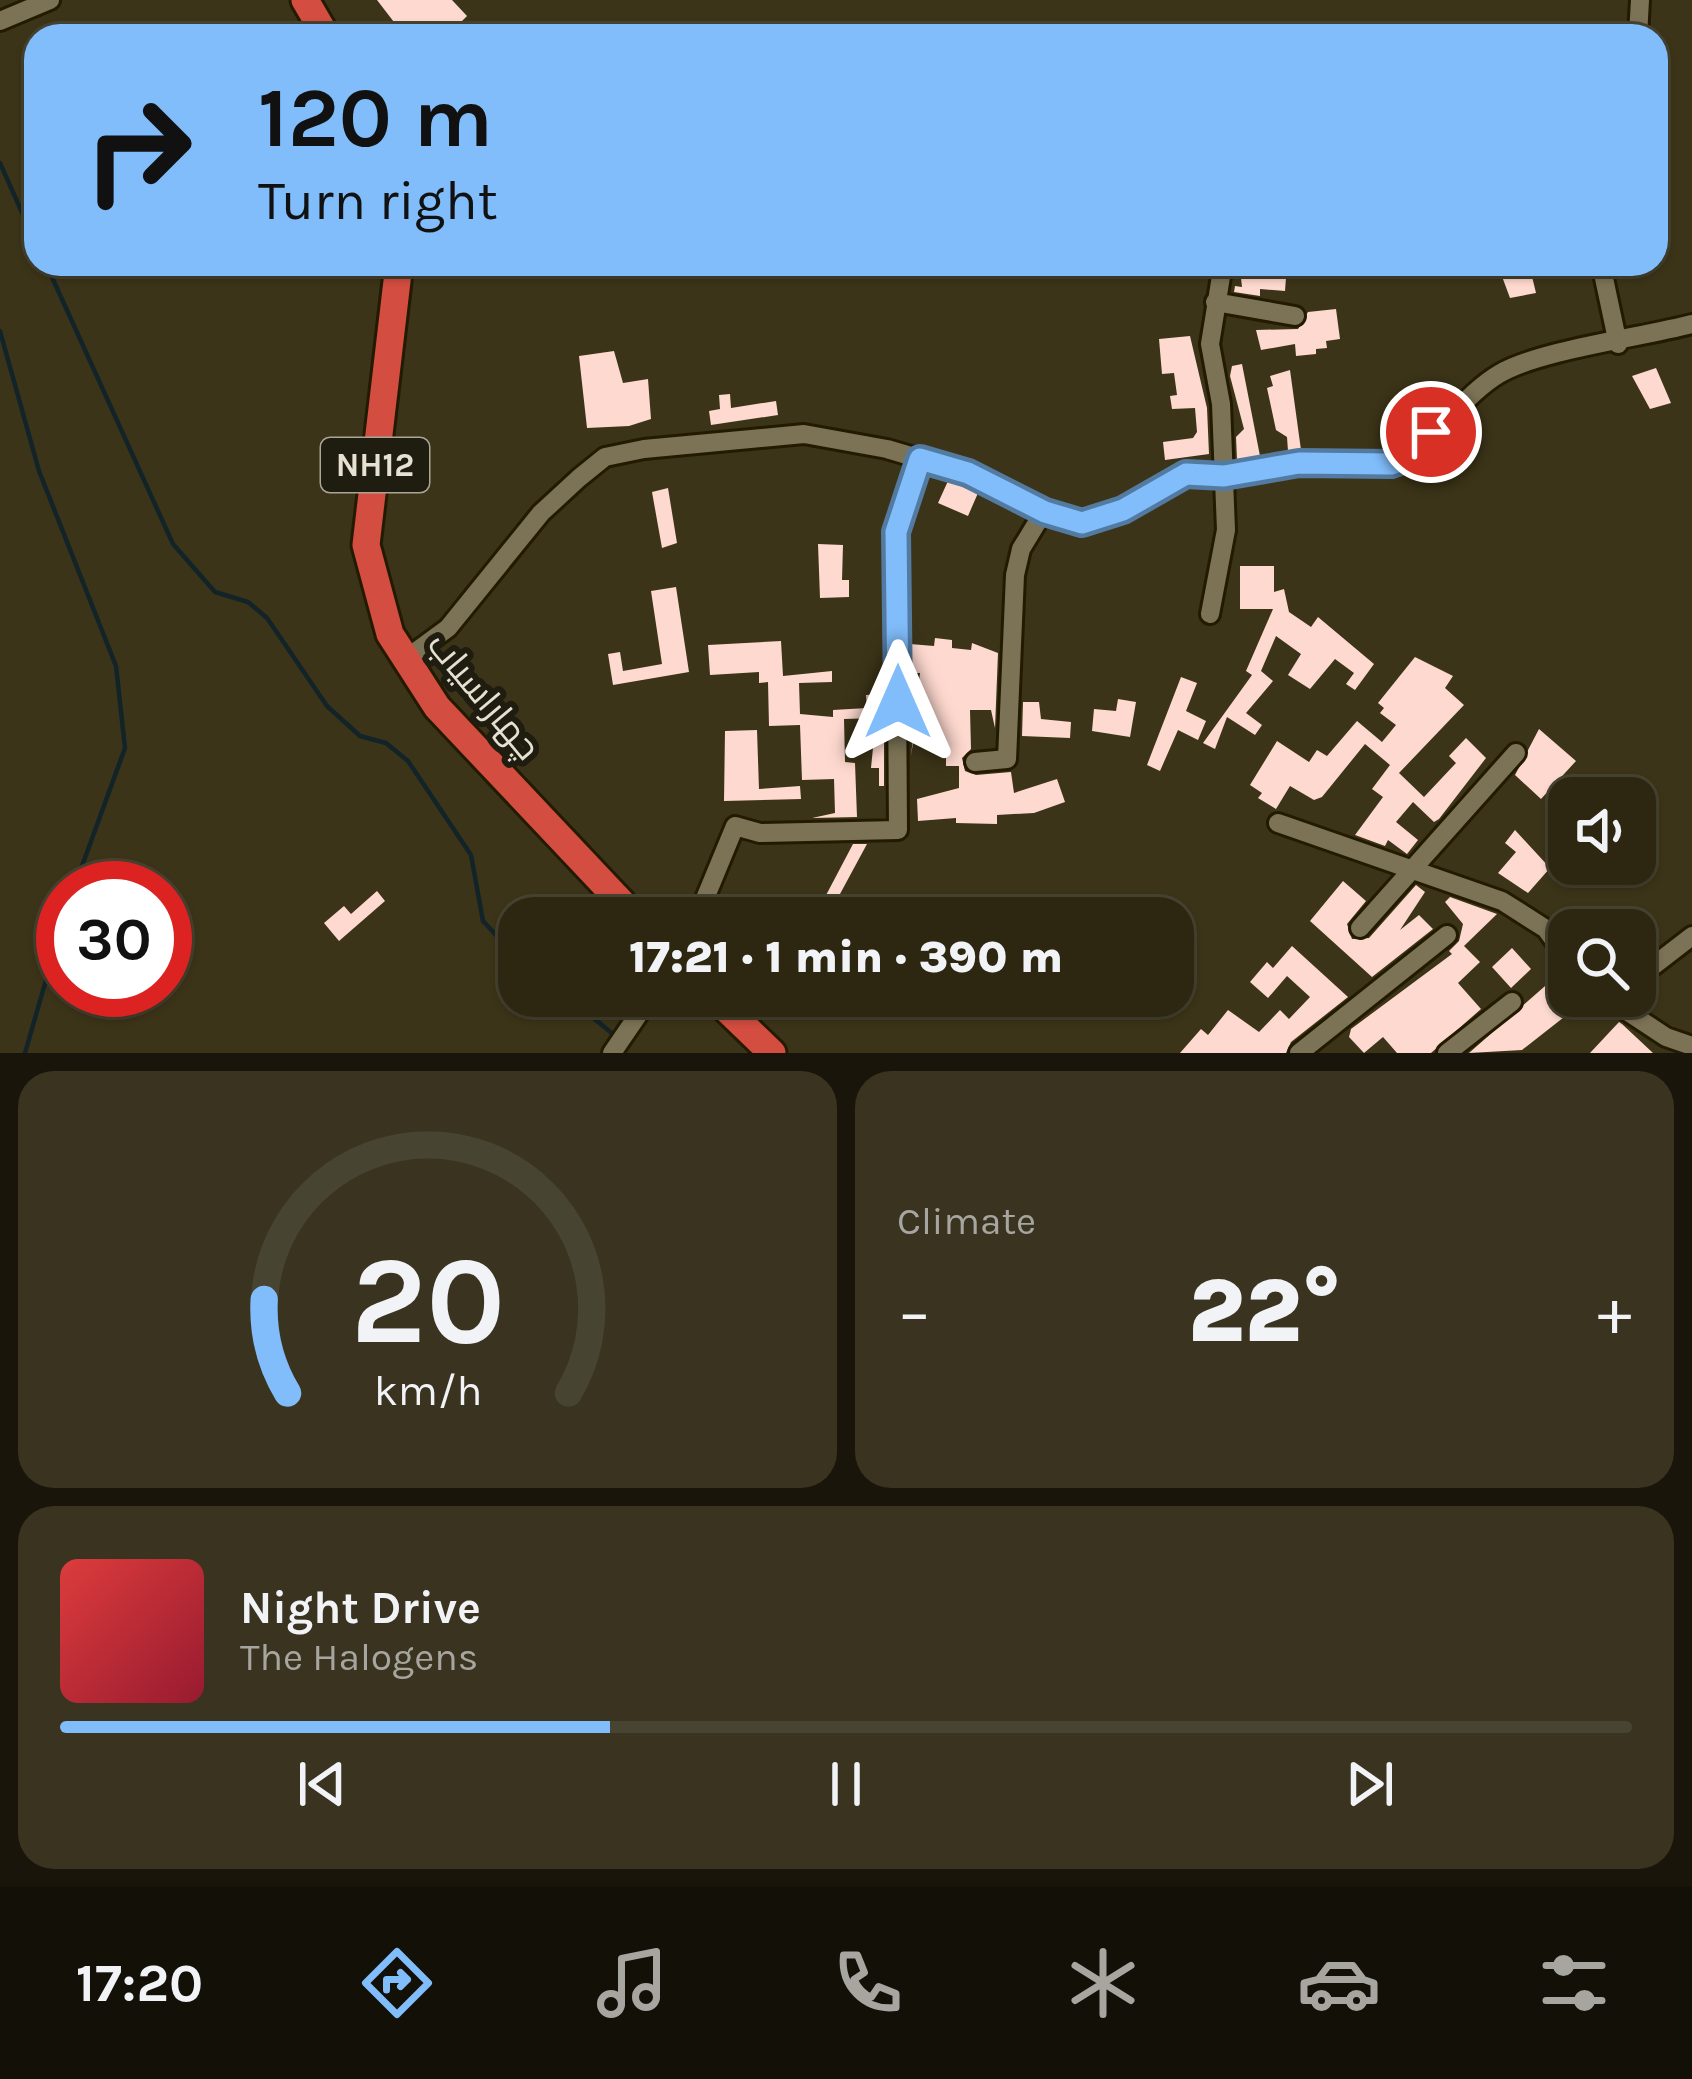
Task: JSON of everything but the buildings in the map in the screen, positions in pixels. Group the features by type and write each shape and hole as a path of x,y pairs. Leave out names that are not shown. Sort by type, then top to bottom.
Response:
{"highway":[{"name":"چهاراسیاب","path":"398,276 366,545 375,592 403,662 437,707 616,897"},
{"path":"735,1017 772,1053"}],"street":[{"path":"0,21 50,0"},
{"path":"1210,614 1226,530 1221,404 1210,344 1220,276"},
{"path":"1604,276 1618,344"},
{"path":"1215,302 1294,316"},
{"path":"403,662 448,628 541,513 604,457 804,434 968,473 1045,512 1082,523 1123,510 1178,476 1224,476 1299,463 1391,464 1405,459 1456,405 1503,371 1692,325"},
{"path":"706,897 735,826 760,833 898,830 896,532 920,459"},
{"path":"976,762 1007,759 1016,575 1021,549 1045,512"},
{"path":"1360,928 1516,753"},
{"path":"1278,823 1516,908 1548,932"},
{"path":"1299,1053 1447,935"},
{"path":"1656,964 1692,936"},
{"path":"1447,1053 1512,1002"},
{"path":"616,1046 637,1017"},
{"path":"1643,1017 1692,1046"}],"waterway":[{"path":"0,163 24,217"},
{"path":"51,276 173,544 215,592 248,602 267,618 327,706 360,736 386,743 408,761 471,855 483,921 498,937"},
{"path":"0,331 39,471 116,666 125,748 84,861"},
{"path":"25,1053 36,1015"},
{"path":"592,1017 618,1038"}],"route":[{"path":"898,702 896,532 920,459 968,473 1045,512 1082,523 1123,510 1178,476 1224,476 1299,463 1391,464 1405,459 1431,432"}]}
